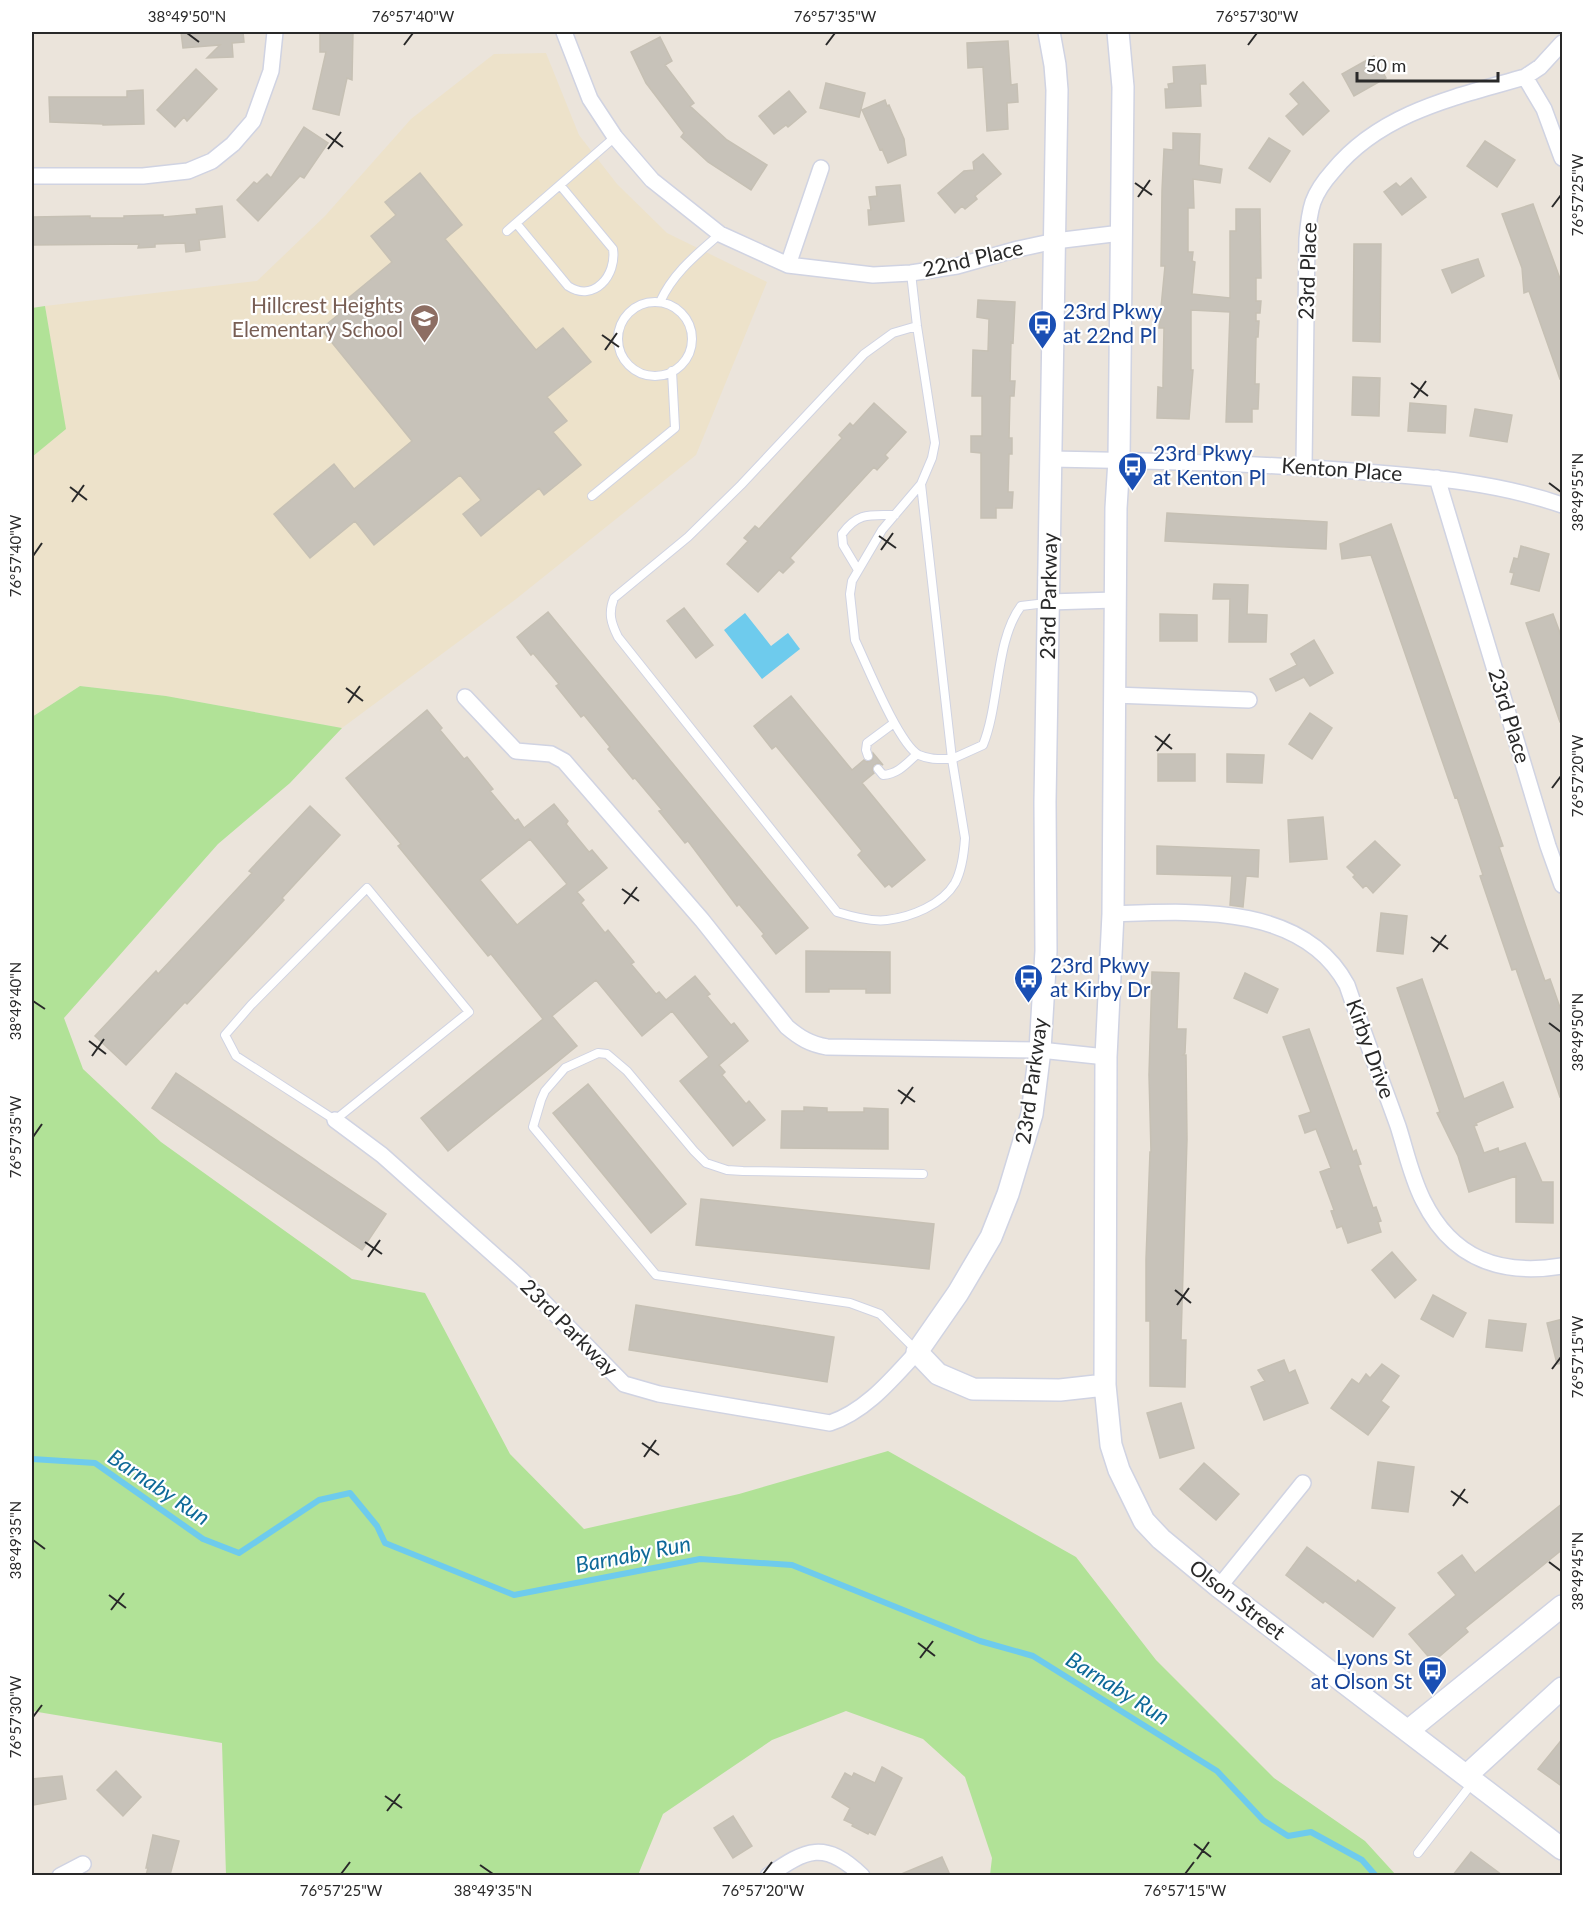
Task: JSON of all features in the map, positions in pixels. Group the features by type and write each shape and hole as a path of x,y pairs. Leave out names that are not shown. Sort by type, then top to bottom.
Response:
{"street":[{"path":"32,176 143,176 188,171 212,161 233,144 253,121 271,71 275,32"},
{"name":"22nd Place","path":"564,32 590,99 615,137 652,180 720,234 788,265 873,275 911,273 957,266 1055,241 1121,233"},
{"name":"23rd Parkway","path":"335,1120 382,1155 521,1279 624,1384 659,1394 830,1424 847,1418 860,1409 917,1352 958,1293 996,1226 1008,1194 1032,1114 1040,1050 1046,951 1045,802 1057,90 1049,32"},
{"path":"917,1352 938,1374 973,1389 1060,1390 1105,1385 1106,1057 1113,914 1123,87 1118,32"},
{"name":"23rd Place","path":"1304,466 1307,239 1314,200 1321,186 1354,148 1387,125 1422,108 1525,77 1540,67 1563,43"},
{"path":"1525,77 1545,110 1563,158"},
{"path":"788,265 821,168"},
{"name":"Kenton Place","path":"1051,459 1211,461 1304,466 1437,478 1519,493 1563,505"},
{"name":"23rd Place","path":"1437,478 1548,846 1563,885"},
{"path":"1049,602 1115,600"},
{"path":"1114,695 1249,700"},
{"path":"465,697 516,751 551,754 564,762 702,920 787,1027 802,1039 813,1045 827,1047 1040,1050 1106,1057"},
{"name":"Kirby Drive","path":"1113,914 1162,912 1227,915 1251,919 1275,925 1320,950 1337,967 1347,985 1411,1168 1423,1199 1438,1225 1456,1244 1488,1263 1508,1268 1540,1269 1563,1266"},
{"name":"Olson Street","path":"1105,1385 1111,1445 1125,1484 1144,1521 1161,1539 1219,1587 1563,1849"},
{"path":"1219,1587 1303,1483"},
{"path":"1409,1730 1563,1606"},
{"path":"1471,1778 1563,1688"},
{"path":"768,1875 811,1852 821,1851 833,1854 849,1863 862,1875"},
{"path":"60,1875 83,1864"}],"lane":[{"path":"507,231 615,137"},
{"path":"516,223 568,286 577,292 585,292 594,290 601,284 611,271 613,249 560,185"},
{"path":"660,302 667,287 682,267 720,234"},
{"path":"911,273 935,442 932,458 921,484 882,530 852,581 850,594 855,640 894,723 917,754 931,759 952,759 983,745 989,729 1013,617 1021,606 1049,602"},
{"path":"660,302 669,304 683,316 691,332 691,342 686,359 672,371 663,374 645,374 629,365 620,350 619,331 627,315 641,304 660,302"},
{"path":"917,326 893,333 864,354 741,485 703,522 615,598 610,608 611,623 618,637 837,912 857,918 887,920 933,905 956,881 962,860 965,838 952,759 921,484"},
{"path":"592,496 675,428 672,371"},
{"path":"858,570 843,545 842,534 849,524 860,516 895,515"},
{"path":"868,756 867,743 894,723"},
{"path":"878,769 883,775 891,774 898,771 917,754"},
{"path":"367,888 469,1012 335,1120 236,1056 225,1035 251,1005 367,888"},
{"path":"917,1352 880,1314 850,1303 656,1275 533,1126 545,1091 566,1068 598,1053 607,1054 627,1071 706,1163 743,1171 923,1174"},
{"path":"1418,1853 1471,1778"}],"shaded area":[{"path":"546,53 579,135 617,184 667,233 767,282 696,455 516,599 342,728 166,696 80,686 32,717 32,457 65,428 45,306 257,281 325,216 411,119 494,54"}],"green space":[{"path":"45,306 66,429 32,457 32,308"},
{"path":"80,686 166,696 342,728 290,783 218,844 64,1018 83,1069 161,1142 352,1279 425,1293 510,1454 584,1529 739,1494 888,1451 1076,1557 1156,1660 1274,1778 1365,1841 1396,1875 990,1875 992,1858 965,1777 923,1739 846,1711 772,1740 663,1814 638,1875 226,1875 222,1743 32,1711 32,717"}],"water":[{"path":"745,613 771,646 788,633 800,649 762,679 724,630"}],"building":[{"path":"181,32 243,32 244,42 232,43 233,57 207,58 220,45 183,48"},
{"path":"320,32 353,32 352,80 347,78 339,115 313,109 326,52 320,52"},
{"path":"660,37 672,61 665,65 694,103 690,106 727,140 767,165 751,190 708,162 681,137 684,133 646,83 631,52"},
{"path":"1008,41 1011,85 1017,84 1018,102 1007,103 1008,129 987,131 983,67 968,68 967,43"},
{"path":"1374,56 1386,78 1354,96 1342,74"},
{"path":"1205,65 1206,84 1200,84 1201,106 1166,108 1165,89 1169,89 1168,84 1174,83 1173,67"},
{"path":"196,69 217,89 187,121 184,117 175,127 157,110"},
{"path":"1303,82 1329,111 1303,135 1286,116 1299,104 1290,94"},
{"path":"826,83 865,93 859,117 820,108"},
{"path":"143,90 144,124 103,125 50,122 49,97 127,97 127,91"},
{"path":"789,91 806,112 788,127 786,125 774,134 759,116"},
{"path":"885,100 904,139 906,155 888,163 862,110"},
{"path":"304,127 328,143 304,178 300,176 258,221 237,200 254,182 257,184 267,174 271,178"},
{"path":"1173,133 1200,134 1199,165 1222,169 1220,183 1193,179 1194,208 1188,208 1188,252 1193,252 1192,261 1195,262 1192,294 1230,298 1230,231 1236,231 1236,209 1260,209 1261,278 1256,278 1256,301 1261,301 1260,313 1256,313 1256,321 1259,321 1258,337 1256,337 1255,384 1259,384 1258,409 1252,409 1252,422 1226,422 1230,312 1191,310 1191,370 1193,370 1189,419 1157,418 1158,387 1163,388 1164,328 1159,328 1165,266 1161,266 1164,149 1173,150"},
{"path":"1269,138 1290,151 1270,182 1249,168"},
{"path":"1485,141 1515,160 1497,187 1467,166"},
{"path":"983,154 1001,174 975,196 977,199 965,209 962,206 955,213 938,193 964,171 974,170 973,162"},
{"path":"420,173 462,225 445,239 536,350 563,328 591,362 547,397 567,421 553,432 581,465 544,495 539,488 481,536 463,514 481,500 460,475 374,545 355,521 310,558 274,514 334,464 354,489 412,441 321,329 339,314 335,309 392,262 371,236 396,215 385,202"},
{"path":"1411,178 1426,197 1402,215 1384,192 1396,183 1400,187"},
{"path":"900,185 904,221 869,225 868,210 871,210 869,197 877,196 876,187"},
{"path":"1533,204 1563,287 1563,378 1560,379 1529,291 1524,293 1522,268 1502,214"},
{"path":"222,206 225,237 199,240 200,250 186,252 185,243 155,244 155,247 138,248 139,244 32,245 32,217 124,218 124,216 163,215 163,217 197,214 196,209"},
{"path":"1354,244 1381,244 1380,342 1353,341"},
{"path":"1478,259 1484,276 1452,293 1442,270"},
{"path":"978,300 1015,302 1010,381 1015,381 1014,396 1010,396 1009,438 1012,438 1012,454 1009,454 1008,492 1013,492 1012,508 996,508 996,518 981,518 981,453 971,452 971,436 982,436 982,396 972,396 973,350 988,351 989,319 977,317"},
{"path":"1353,377 1380,378 1379,416 1352,415"},
{"path":"874,403 906,432 885,455 888,458 877,470 874,467 790,558 794,562 783,573 779,570 758,592 727,564 748,541 744,538 755,526 759,529 842,438 839,435 850,423 853,426"},
{"path":"1410,403 1446,406 1445,433 1408,431"},
{"path":"1475,409 1512,415 1507,442 1470,436"},
{"path":"1167,513 1327,522 1326,549 1165,541"},
{"path":"1391,524 1503,846 1499,847 1525,924 1545,981 1550,979 1563,1016 1563,1096 1560,1097 1516,969 1512,970 1480,876 1483,875 1457,797 1455,798 1371,555 1342,559 1340,544"},
{"path":"1521,546 1549,554 1539,591 1511,584 1514,573 1510,572 1514,558 1518,559"},
{"path":"1214,584 1248,585 1247,614 1267,615 1266,642 1229,642 1230,599 1213,599"},
{"path":"684,608 713,645 696,658 667,621"},
{"path":"548,612 808,928 776,954 762,936 764,934 739,904 737,906 688,841 685,843 659,811 662,810 608,749 610,747 584,715 581,717 556,686 559,684 517,637"},
{"path":"1160,614 1197,615 1197,641 1160,641"},
{"path":"1553,614 1563,641 1563,722 1560,722 1526,623"},
{"path":"1314,640 1333,673 1310,686 1304,677 1276,691 1270,679 1297,665 1291,654"},
{"path":"791,696 852,770 864,760 867,762 872,760 873,753 883,765 878,763 874,765 872,769 874,773 862,783 925,860 892,887 889,884 885,887 858,855 862,851 776,746 772,749 754,726"},
{"path":"427,710 464,759 467,757 493,789 490,791 515,821 518,819 524,828 554,804 568,821 566,824 589,852 592,850 607,868 577,892 584,900 581,903 605,933 608,930 634,962 631,964 656,994 659,992 666,1000 695,976 710,994 707,996 748,1041 719,1065 725,1072 722,1075 746,1104 749,1101 765,1120 733,1146 680,1081 709,1057 672,1011 642,1036 596,980 552,1016 577,1046 448,1151 421,1118 543,1019 491,954 488,956 398,846 401,844 346,778","holes":["530,839 567,884 517,925 480,880"]},
{"path":"1310,713 1332,728 1312,759 1289,744"},
{"path":"1158,754 1195,754 1195,781 1158,781"},
{"path":"1227,754 1264,755 1262,783 1227,782"},
{"path":"310,806 340,835 282,898 284,900 261,925 126,1065 95,1036 156,971 158,974 252,873 249,871"},
{"path":"1323,817 1327,859 1290,862 1288,820"},
{"path":"1375,841 1400,865 1373,893 1366,885 1363,888 1347,867"},
{"path":"1157,846 1259,850 1258,877 1246,876 1243,907 1230,905 1232,876 1157,874"},
{"path":"1381,913 1407,916 1403,954 1377,951"},
{"path":"806,951 890,952 890,993 866,993 866,989 829,989 829,992 806,992"},
{"path":"1152,972 1179,973 1177,1029 1186,1029 1183,1055 1186,1055 1187,1139 1181,1340 1186,1340 1185,1387 1150,1386 1150,1321 1146,1321 1146,1259 1151,1152 1149,1075"},
{"path":"1245,973 1278,989 1267,1013 1234,998"},
{"path":"1422,979 1464,1099 1503,1082 1513,1107 1476,1123 1477,1125 1474,1126 1484,1153 1498,1148 1499,1152 1525,1143 1542,1182 1553,1182 1553,1223 1516,1222 1516,1176 1469,1192 1458,1156 1437,1113 1440,1112 1397,988"},
{"path":"1309,1029 1353,1152 1356,1150 1361,1164 1358,1165 1373,1208 1376,1207 1381,1221 1378,1222 1381,1232 1348,1243 1342,1226 1337,1228 1331,1211 1334,1210 1320,1172 1331,1168 1316,1129 1305,1133 1299,1116 1311,1112 1283,1037"},
{"path":"176,1073 386,1214 362,1250 152,1108"},
{"path":"588,1084 686,1204 651,1233 553,1113"},
{"path":"804,1107 827,1108 827,1112 864,1112 864,1108 888,1109 888,1149 781,1148 782,1111 804,1111"},
{"path":"701,1199 934,1224 929,1269 696,1245"},
{"path":"1392,1252 1416,1280 1395,1298 1372,1270"},
{"path":"1433,1295 1466,1313 1453,1337 1421,1319"},
{"path":"636,1305 834,1337 827,1382 629,1350"},
{"path":"1563,1319 1563,1363 1557,1364 1547,1323"},
{"path":"1489,1320 1526,1324 1522,1351 1486,1347"},
{"path":"1284,1360 1289,1373 1295,1370 1308,1403 1264,1420 1251,1387 1265,1381 1258,1370"},
{"path":"1382,1364 1399,1376 1381,1401 1389,1407 1368,1435 1331,1408 1352,1379 1359,1384 1366,1374 1370,1378"},
{"path":"1181,1403 1194,1448 1160,1458 1147,1413"},
{"path":"1378,1462 1414,1467 1408,1512 1372,1508"},
{"path":"1204,1463 1239,1494 1216,1520 1180,1489"},
{"path":"1563,1503 1563,1549 1465,1628 1468,1632 1433,1662 1409,1634 1456,1595 1438,1573 1462,1555 1475,1573"},
{"path":"1307,1547 1356,1583 1358,1580 1395,1608 1373,1637 1286,1575"},
{"path":"1563,1738 1563,1787 1538,1769"},
{"path":"882,1767 902,1778 875,1835 869,1832 868,1834 844,1820 850,1808 832,1797 845,1773 852,1777 854,1773 875,1783"},
{"path":"116,1771 141,1797 123,1816 97,1790"},
{"path":"62,1776 66,1799 33,1805 32,1779"},
{"path":"733,1816 752,1846 733,1858 714,1828"},
{"path":"153,1835 179,1841 170,1875 146,1875"},
{"path":"1471,1852 1502,1875 1453,1875"},
{"path":"942,1857 950,1875 899,1875"}],"waterway":[{"name":"Barnaby Run","path":"32,1459 95,1463 203,1539 239,1553 319,1500 350,1493 377,1526 385,1543 514,1595 700,1559 792,1565 980,1641 1033,1656 1217,1771 1263,1820 1288,1836 1311,1832 1362,1860 1376,1876"}],"place":[{"name":"Hillcrest Heights Elementary School","path":"424,344"},
{"name":"23rd Pkwy at 22nd Pl","path":"1042,350"},
{"name":"23rd Pkwy at Kenton Pl","path":"1132,492"},
{"name":"23rd Pkwy at Kirby Dr","path":"1029,1004"},
{"name":"Lyons St at Olson St","path":"1433,1696"}]}
